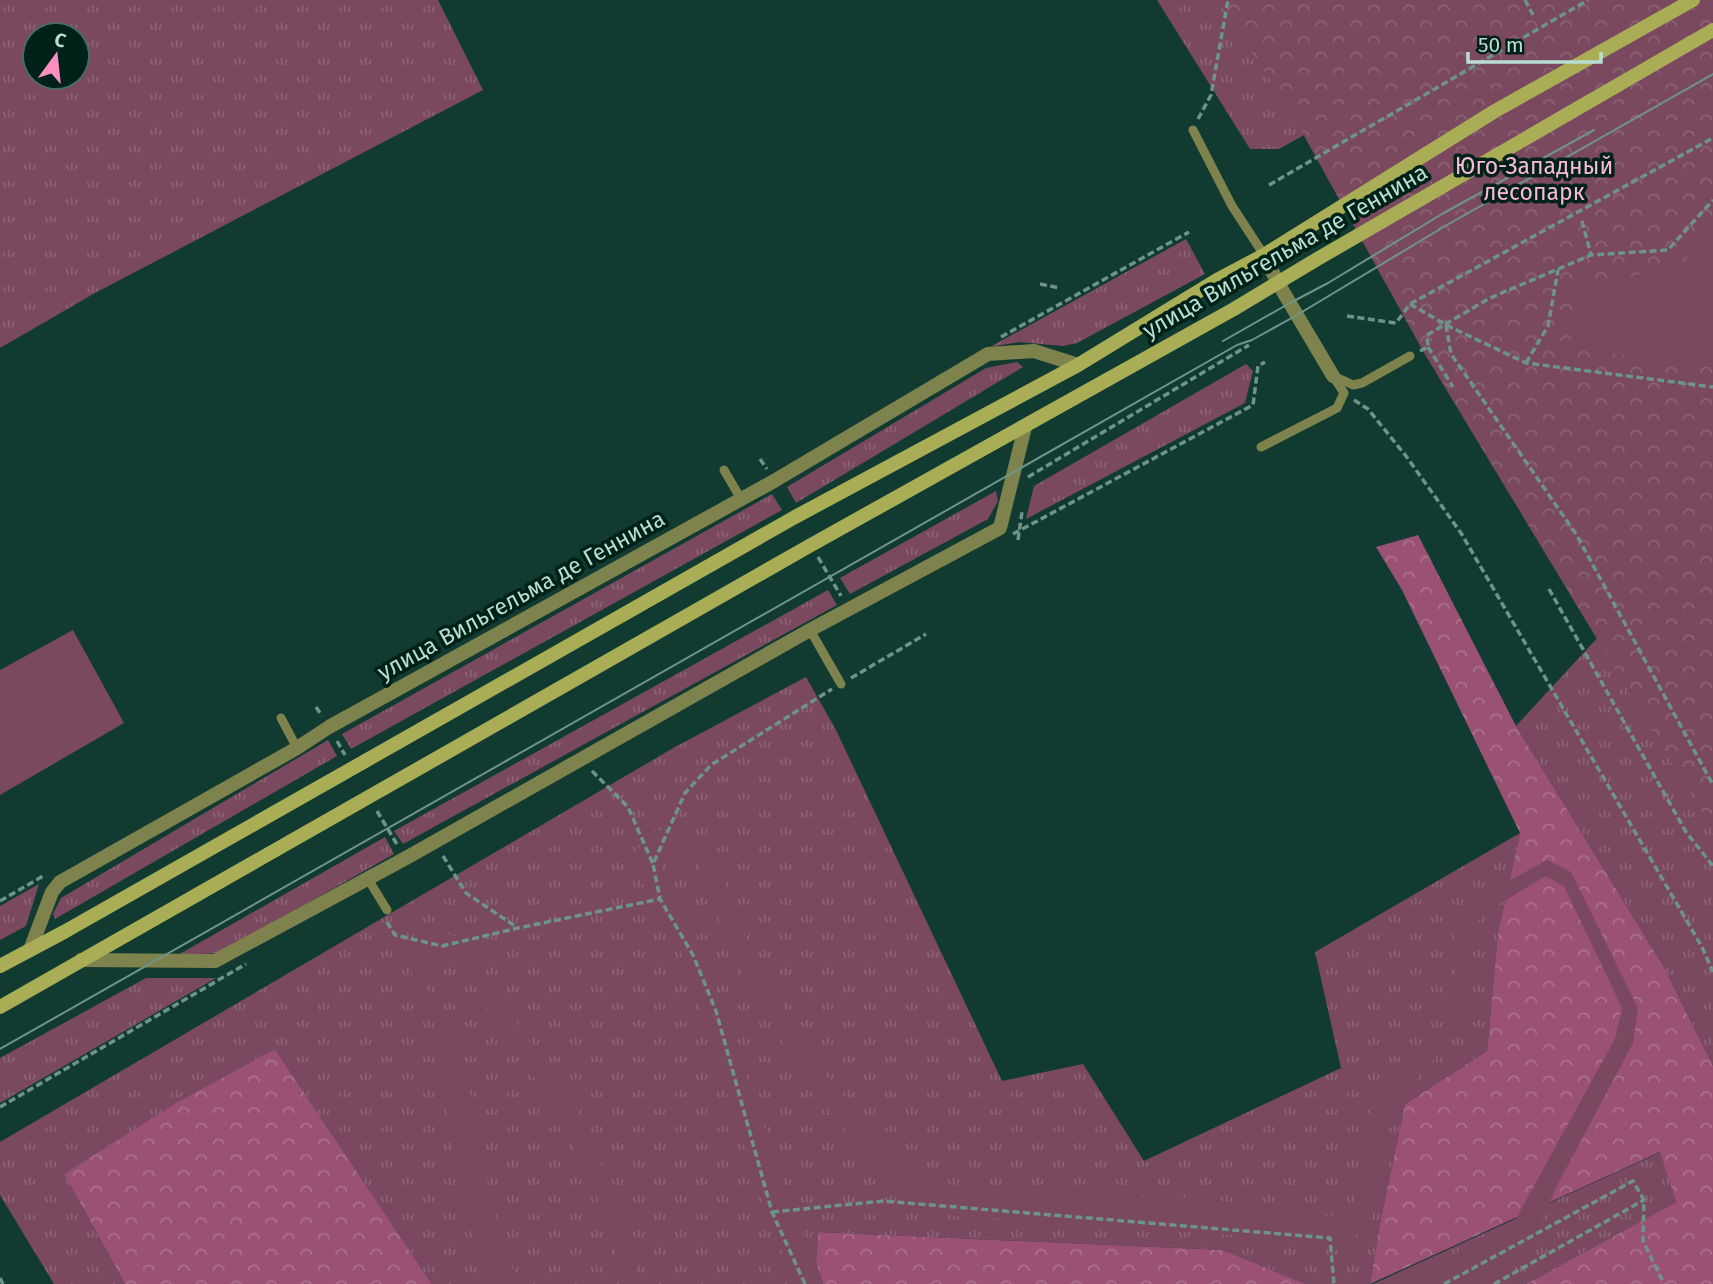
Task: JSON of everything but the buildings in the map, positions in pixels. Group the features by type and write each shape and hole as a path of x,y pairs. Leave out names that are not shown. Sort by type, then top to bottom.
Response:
{"main road":[{"name":"улица Вильгельма де Геннина","path":"0,967 795,517 1079,365 1217,280 1264,255 1495,111 1693,0"},
{"name":"улица Вильгельма де Геннина","path":"0,1007 811,545 1234,309 1713,30"}],"street":[{"path":"1264,255 1333,376"},
{"name":"улица Вильгельма де Геннина","path":"30,950 52,892 60,882 329,727 741,499 988,354 1034,351 1079,365"},
{"path":"81,960 215,961 368,879 810,630 1000,528 1024,427"}],"lane":[{"path":"1193,130 1232,206 1264,255"},
{"path":"1333,376 1353,385 1362,383 1410,356"},
{"path":"1261,447 1337,408 1344,393 1333,376"},
{"path":"723,470 741,499"},
{"path":"810,630 841,684"},
{"path":"281,718 298,747"},
{"path":"368,879 387,910"}],"path":[{"path":"1193,130 1211,95 1228,0"},
{"path":"1525,0 1533,15"},
{"path":"1269,185 1588,0"},
{"path":"1347,316 1396,323 1410,304 1713,138"},
{"path":"1453,387 1428,347 1427,335 1490,298 1591,255 1668,250 1713,200"},
{"path":"1582,221 1591,255"},
{"path":"1526,363 1548,326 1559,269"},
{"path":"1040,284 1060,288"},
{"path":"1410,304 1446,325 1526,363 1713,387"},
{"path":"1446,325 1451,354 1576,534 1713,785"},
{"path":"1026,478 1249,345"},
{"path":"1410,356 1428,347"},
{"path":"1344,393 1368,409 1406,456 1461,533 1702,947 1713,972"},
{"path":"1018,540 1023,505"},
{"path":"1549,589 1686,832 1713,866"},
{"path":"653,864 685,793 711,765 926,634"},
{"path":"589,768 628,807 653,864 660,899 693,955 716,1011 772,1213 806,1284"},
{"path":"440,850 467,892 518,928"},
{"path":"395,934 442,946 660,899"},
{"path":"1444,1284 1633,1181 1644,1200 1643,1241 1664,1284"},
{"path":"1493,1284 1644,1200"},
{"path":"772,1213 883,1201 1330,1238 1334,1284"},
{"path":"0,1278 3,1284"}],"green space":[{"path":"0,0 438,0 483,90 95,293 0,348"},
{"path":"1157,0 1521,0 1519,15 1279,149 1250,149"},
{"name":"Юго-Западный лесопарк","path":"1217,0 1713,0 1713,831 1423,351 1287,105"},
{"path":"1713,231 1713,366 1570,348 1575,289 1681,265"},
{"path":"1186,239 1205,274 1077,343 1063,346 1019,342 990,347"},
{"path":"1017,362 1023,367 796,503 787,487 986,368"},
{"path":"1246,364 1253,371 1245,403 1026,519 1034,486"},
{"path":"996,491 998,501 988,519 850,594 840,578"},
{"path":"772,494 782,510 351,749 342,734"},
{"path":"1418,535 1516,726 1664,967 1713,1066 1713,1284 1526,1284 1676,1202 1660,1152 1370,1284 1405,1104 1487,1051 1498,932 1520,833 1402,590 1376,547"},
{"path":"828,590 837,605 403,844 394,831"},
{"path":"1614,620 1713,810 1713,1066 1664,967 1516,726"},
{"path":"73,630 124,723 0,795 0,670"},
{"path":"806,677 836,730 1002,1081 1083,1064 1144,1161 1341,1068 1315,952 1520,833 1498,932 1487,1051 1405,1104 1370,1284 1306,1284 1223,1250 818,1232 816,1263 823,1284 432,1284 275,1049 64,1174 125,1284 54,1284 0,1195 0,1142 675,747"},
{"path":"328,740 337,756 55,919 53,914 61,898"},
{"path":"681,829 710,846 750,950 825,1075 929,1186 1007,1193 1205,1198 1319,1217 1348,1213 1358,1194 1364,1123 1392,1079 1447,1022 1455,974 1454,930 1476,899 1547,860 1571,872 1638,1008 1633,1043 1559,1182 1528,1248 1462,1284 1396,1284 1513,1224 1615,1039 1622,1008 1564,886 1546,876 1482,914 1469,936 1470,975 1462,1025 1406,1092 1387,1130 1380,1198 1365,1229 1345,1244 930,1214 901,1198 809,1087 733,957 697,862 677,851 663,862 662,875 694,929 820,1284 795,1284 765,1210 676,938 635,870 636,851 653,831"},
{"path":"385,837 394,854 220,953 178,955"},
{"path":"39,884 26,926 0,940 0,906"},
{"path":"442,934 469,938 493,990 576,1107 625,1219 641,1284 624,1284 609,1223 560,1116 482,1000 466,956 451,951 425,968 424,983 455,1037 467,1076 492,1206 518,1284 487,1284 462,1201 444,1099 444,1042 412,982 412,952"},
{"path":"146,978 216,978 0,1103 0,1058"},
{"path":"275,1049 432,1284 125,1284 64,1174 178,1102"},
{"path":"1661,1152 1676,1202 1526,1284 1373,1284"},
{"path":"818,1232 1223,1250 1306,1284 823,1284 816,1263"}],"tram line":[{"path":"0,1049 1237,345 1252,340 1297,315 1447,225 1713,74"},
{"path":"1223,341 1328,283 1442,214 1594,130"}]}
